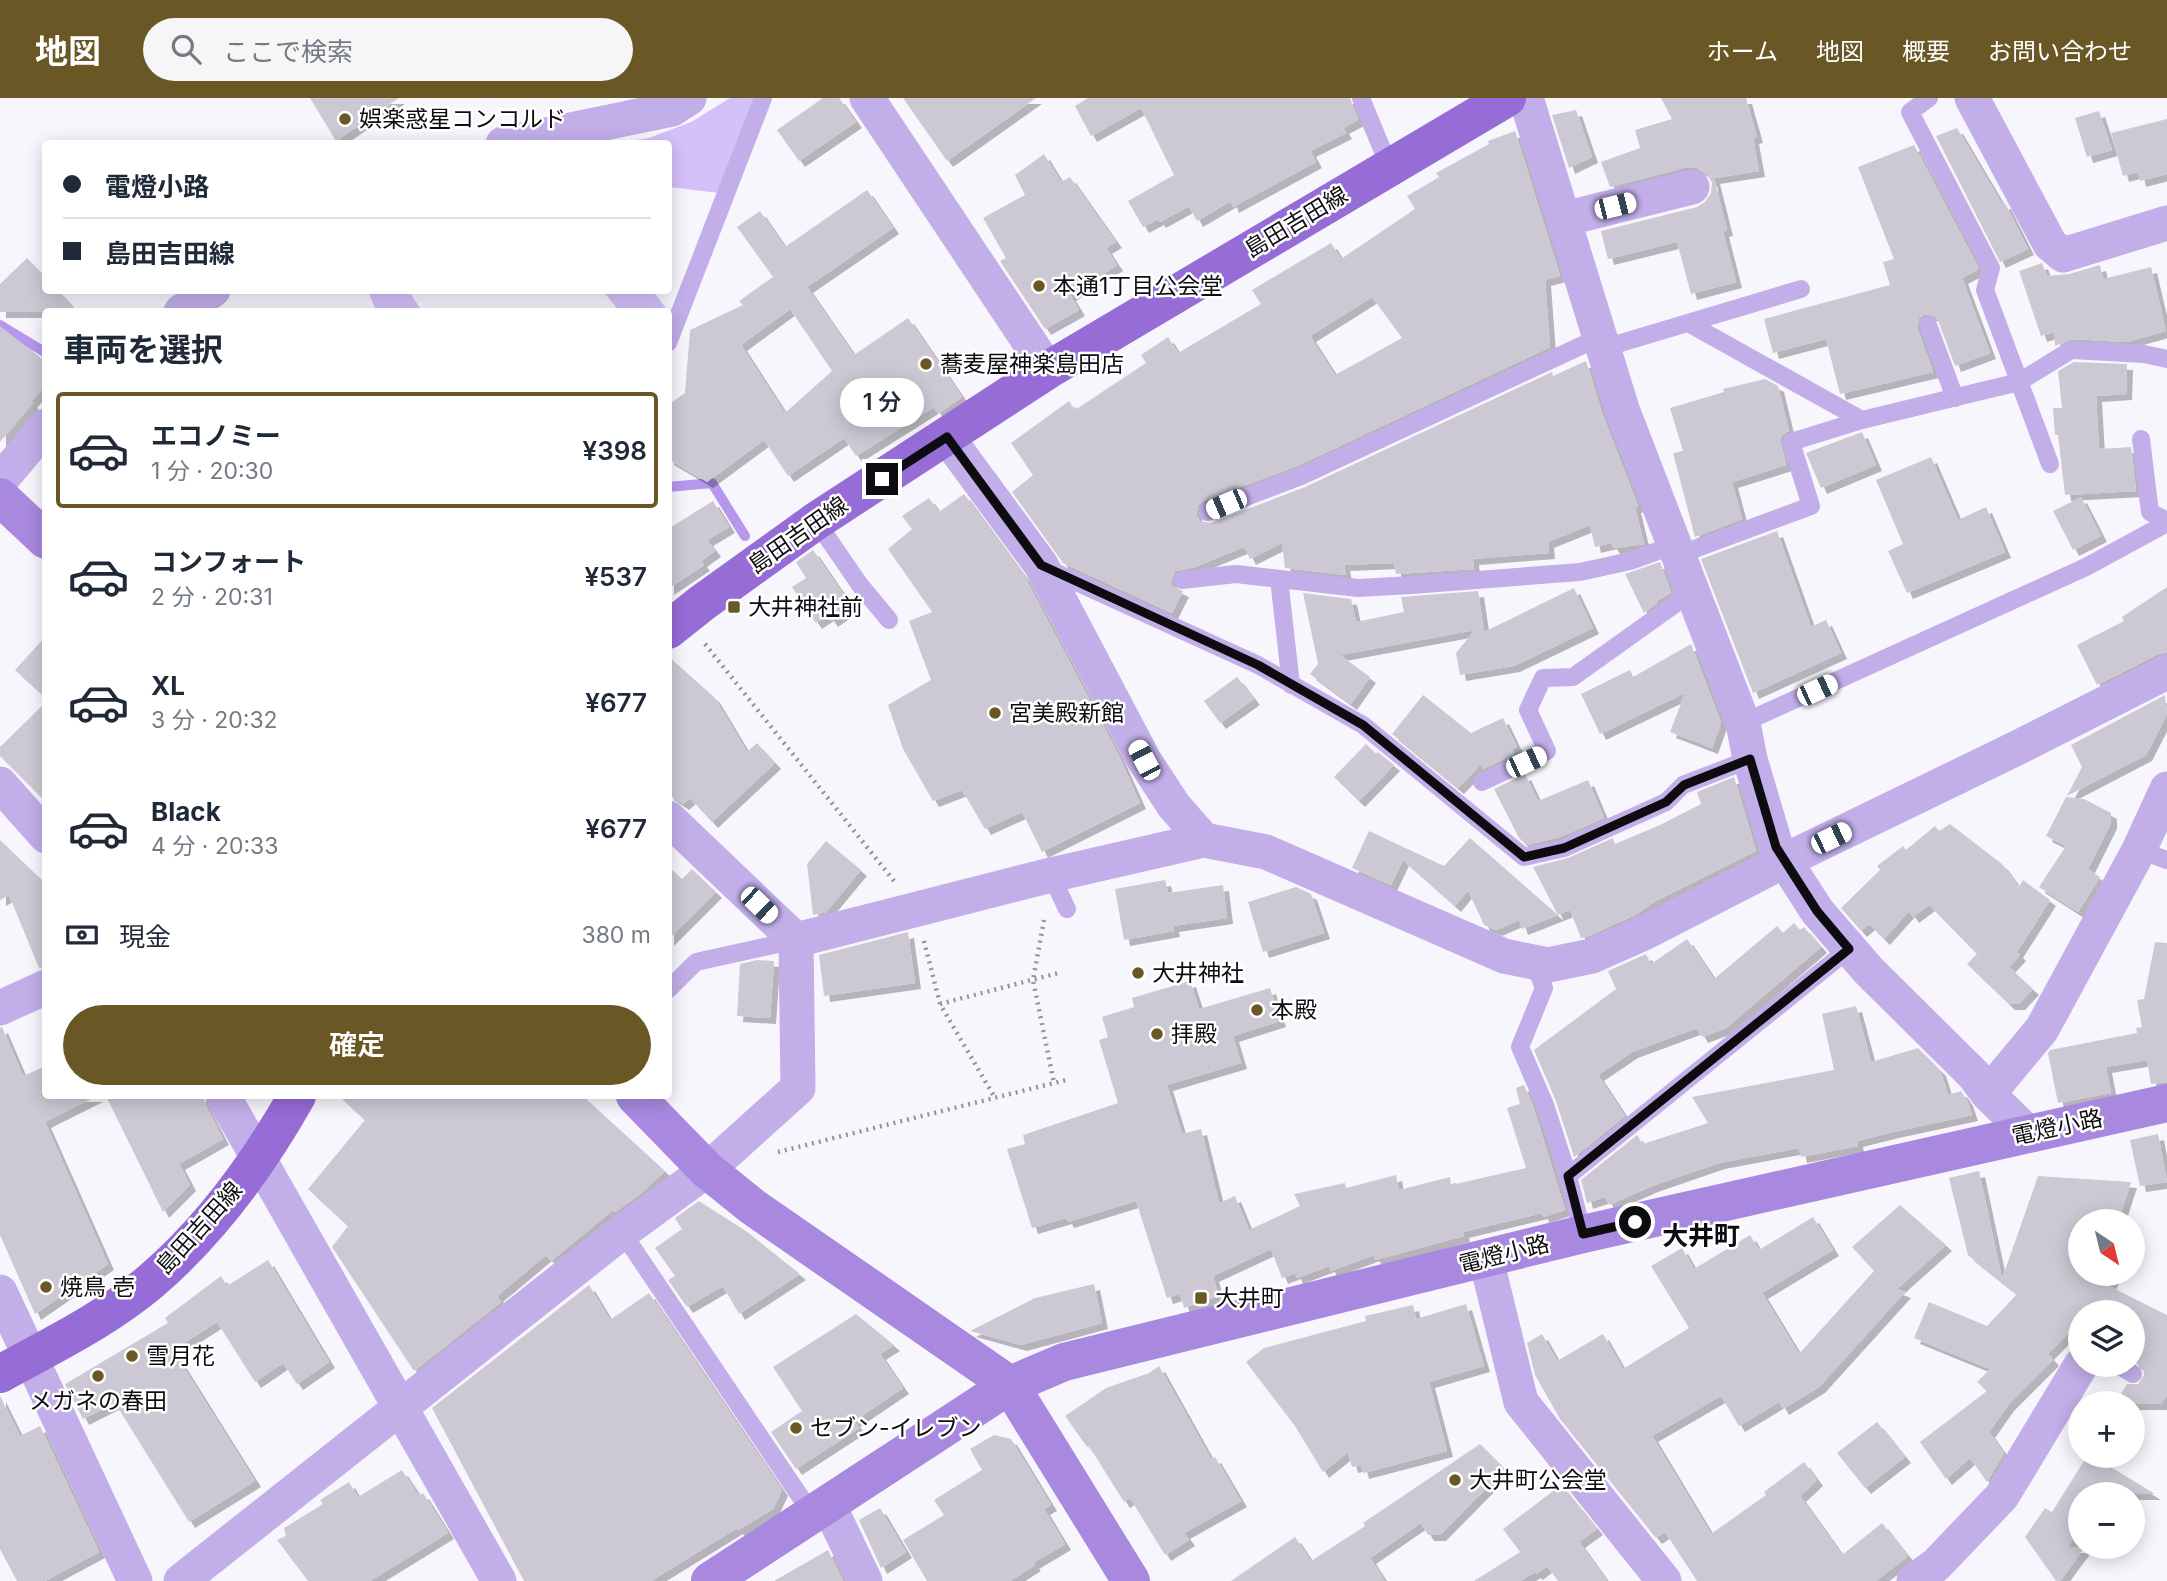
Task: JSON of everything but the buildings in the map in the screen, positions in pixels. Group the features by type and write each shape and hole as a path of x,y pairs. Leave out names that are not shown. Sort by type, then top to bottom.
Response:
{"main road":[{"name":"島田吉田線","path":"673,625 816,521 1048,370 1507,98"},
{"name":"島田吉田線","path":"15,1366 86,1326 149,1283 213,1220 258,1161 296,1099"}],"street":[{"path":"522,140 672,109 689,98"},
{"path":"867,98 1048,370"},
{"path":"1526,98 1622,409 1743,723 1750,759 1776,847 1817,911 1849,949 2028,1133"},
{"path":"1972,98 2050,244 2063,254 2167,223"},
{"path":"1564,219 1692,187"},
{"path":"187,308 207,294"},
{"path":"0,481 42,431"},
{"path":"947,437 1041,565 1144,760 1174,806 1205,840"},
{"path":"0,497 42,536"},
{"path":"796,940 1051,874 1205,840 1266,852 1504,956 1548,965 1592,956 1646,932 2167,672"},
{"path":"0,784 42,831"},
{"path":"1988,1094 2042,1029 2153,855 2167,789"},
{"path":"181,1581 622,1232 707,1170 798,1088 796,940 672,822"},
{"path":"0,1008 42,989"},
{"path":"225,1099 402,1408 491,1578"},
{"path":"638,1099 707,1170 753,1207 1010,1385 1120,1577"},
{"name":"電燈小路","path":"710,1581 1010,1385 1064,1362 1583,1234 2167,1102"},
{"path":"1486,1259 1521,1402 1664,1581"},
{"path":"0,1292 15,1366 135,1581"},
{"path":"1914,1581 1937,1565 2002,1496 2074,1377"},
{"path":"820,1509 866,1581"}],"lane":[{"path":"672,333 763,98"},
{"path":"1361,98 1389,166"},
{"path":"1929,98 1910,112 1991,268 1985,290 2050,464"},
{"path":"1207,512 1301,476 1602,343 1688,323 1801,289"},
{"path":"1688,323 1862,420"},
{"path":"1928,325 1955,398"},
{"path":"1182,580 1236,574 1358,588 1580,572 1630,562 1676,550 1811,506 1791,442 1862,420 2020,382 2071,350 2144,354 2167,359"},
{"path":"1743,723 2086,568 2167,522 2150,512 2141,439"},
{"path":"816,521 860,585 889,620"},
{"path":"1041,565 1258,665 1363,725 1524,857 1564,848 1666,802 1684,785 1750,759"},
{"path":"1279,579 1292,685"},
{"path":"1482,782 1548,751 1528,710 1543,678 1573,677 1692,592"},
{"path":"1051,874 1068,909"},
{"path":"672,986 696,962 796,940"},
{"path":"1568,1176 1849,949"},
{"path":"1535,965 1544,988 1520,1047 1545,1105 1583,1234"},
{"path":"622,1232 820,1509"}],"path":[{"path":"673,625 916,908 940,1004 995,1098"},
{"path":"1045,916 1033,980 1054,1083"},
{"path":"940,1004 1062,972"},
{"path":"773,1154 1066,1080"}],"shaded area":[{"path":"730,98 757,98 719,193 672,187 672,140 636,140 691,122"},
{"path":"369,294 411,294 420,308 375,308"},
{"path":"605,294 655,294 666,308 617,308"}],"waterway":[{"path":"0,325 42,351"},
{"path":"672,487 712,483 745,536"}],"place":[{"name":"娯楽惑星コンコルド","path":"345,119"},
{"name":"本通1丁目公会堂","path":"1039,286"},
{"name":"蕎麦屋神楽島田店","path":"926,364"},
{"name":"大井神社前","path":"734,607"},
{"name":"宮美殿新館","path":"995,713"},
{"name":"大井神社","path":"1138,973"},
{"name":"本殿","path":"1257,1010"},
{"name":"拝殿","path":"1157,1034"},
{"name":"焼鳥 壱","path":"46,1287"},
{"name":"大井町","path":"1201,1298"},
{"name":"雪月花","path":"132,1356"},
{"name":"メガネの春田","path":"98,1376"},
{"name":"セブン-イレブン","path":"796,1428"},
{"name":"大井町公会堂","path":"1455,1480"}],"district":[{"name":"大井町","path":"1701,1235"}],"route":[{"path":"882,479 947,437 1041,565 1258,665 1363,725 1524,857 1564,848 1666,802 1684,785 1750,759 1776,847 1817,911 1849,949 1568,1176 1583,1234 1635,1222"}]}
